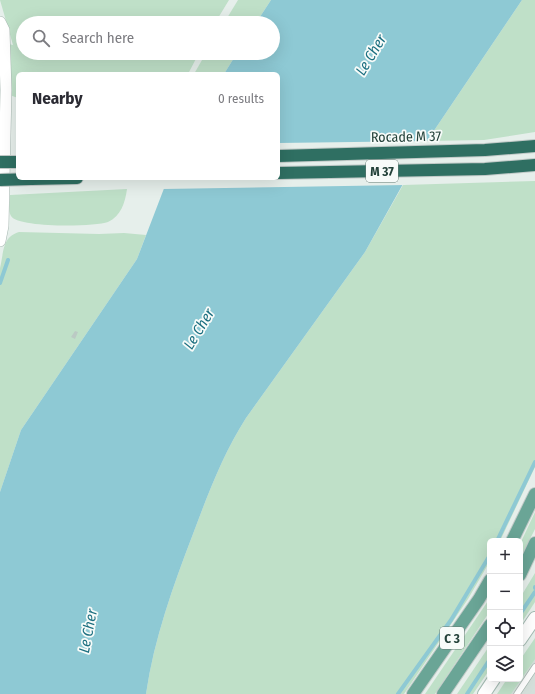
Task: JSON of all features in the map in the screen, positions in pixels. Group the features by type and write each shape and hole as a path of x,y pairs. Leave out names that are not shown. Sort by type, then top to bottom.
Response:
{"highway":[{"name":"Rocade M 37","path":"280,156 485,150 535,146"},
{"path":"0,162 16,162"},
{"name":"M 37","path":"280,173 485,168 535,165"},
{"path":"0,180 16,179"}],"main road":[{"path":"513,538 535,494"},
{"path":"520,574 535,543"},
{"name":"C 3","path":"413,694 487,585"},
{"name":"C 3","path":"443,694 487,629"}],"street":[{"path":"0,22 4,30 6,90 3,226 0,242"},
{"path":"523,636 535,618"},
{"path":"484,694 492,682"}],"lane":[{"path":"517,694 535,667"}],"shaded area":[{"path":"535,640 535,694 499,694 516,682 523,682 523,671"}],"green space":[{"path":"0,0 229,0 219,16 16,16 16,60 195,60 189,72 16,72 16,97 4,93 0,97 0,42 13,45"},
{"path":"238,0 271,0 261,16 228,16"},
{"path":"522,0 535,0 535,132 484,140 427,141"},
{"path":"202,60 233,60 225,72 195,72"},
{"path":"535,181 535,467 501,538 487,538 487,566 468,599 404,694 146,694 149,673 171,593 216,474 230,446 246,418 365,252 403,185"},
{"path":"127,189 124,204 119,213 108,222 100,224 57,225 27,223 17,220 11,216 9,206 10,195"},
{"path":"19,232 99,234 124,233 146,235 137,259 21,430 0,492 0,268 3,251 9,237"},
{"path":"535,512 535,529 523,553 523,538"},
{"path":"535,573 535,602 523,620 523,610 523,593"},
{"path":"487,602 487,616 435,694 425,694"},
{"path":"535,638 535,659 523,676 523,656"},
{"path":"487,649 487,673 473,694 457,694"},
{"path":"505,682 519,682 511,694 497,694"}],"water":[{"name":"Le Cher","path":"271,0 522,0 427,141 365,252 246,418 230,446 216,474 171,593 149,673 146,694 0,694 0,492 21,430 137,259 167,180 280,180 280,72 225,72 233,60 280,60 280,16 261,16"}],"pier":[{"path":"430,141 405,185 162,189 165,180 280,180 280,143"}],"building":[{"path":"75,331 78,332 75,339 71,337"}],"waterway":[{"path":"0,283 8,260"},
{"path":"498,538 535,462"},
{"path":"398,694 451,620 487,560"},
{"path":"523,610 535,592"},
{"path":"467,694 487,664"}]}
